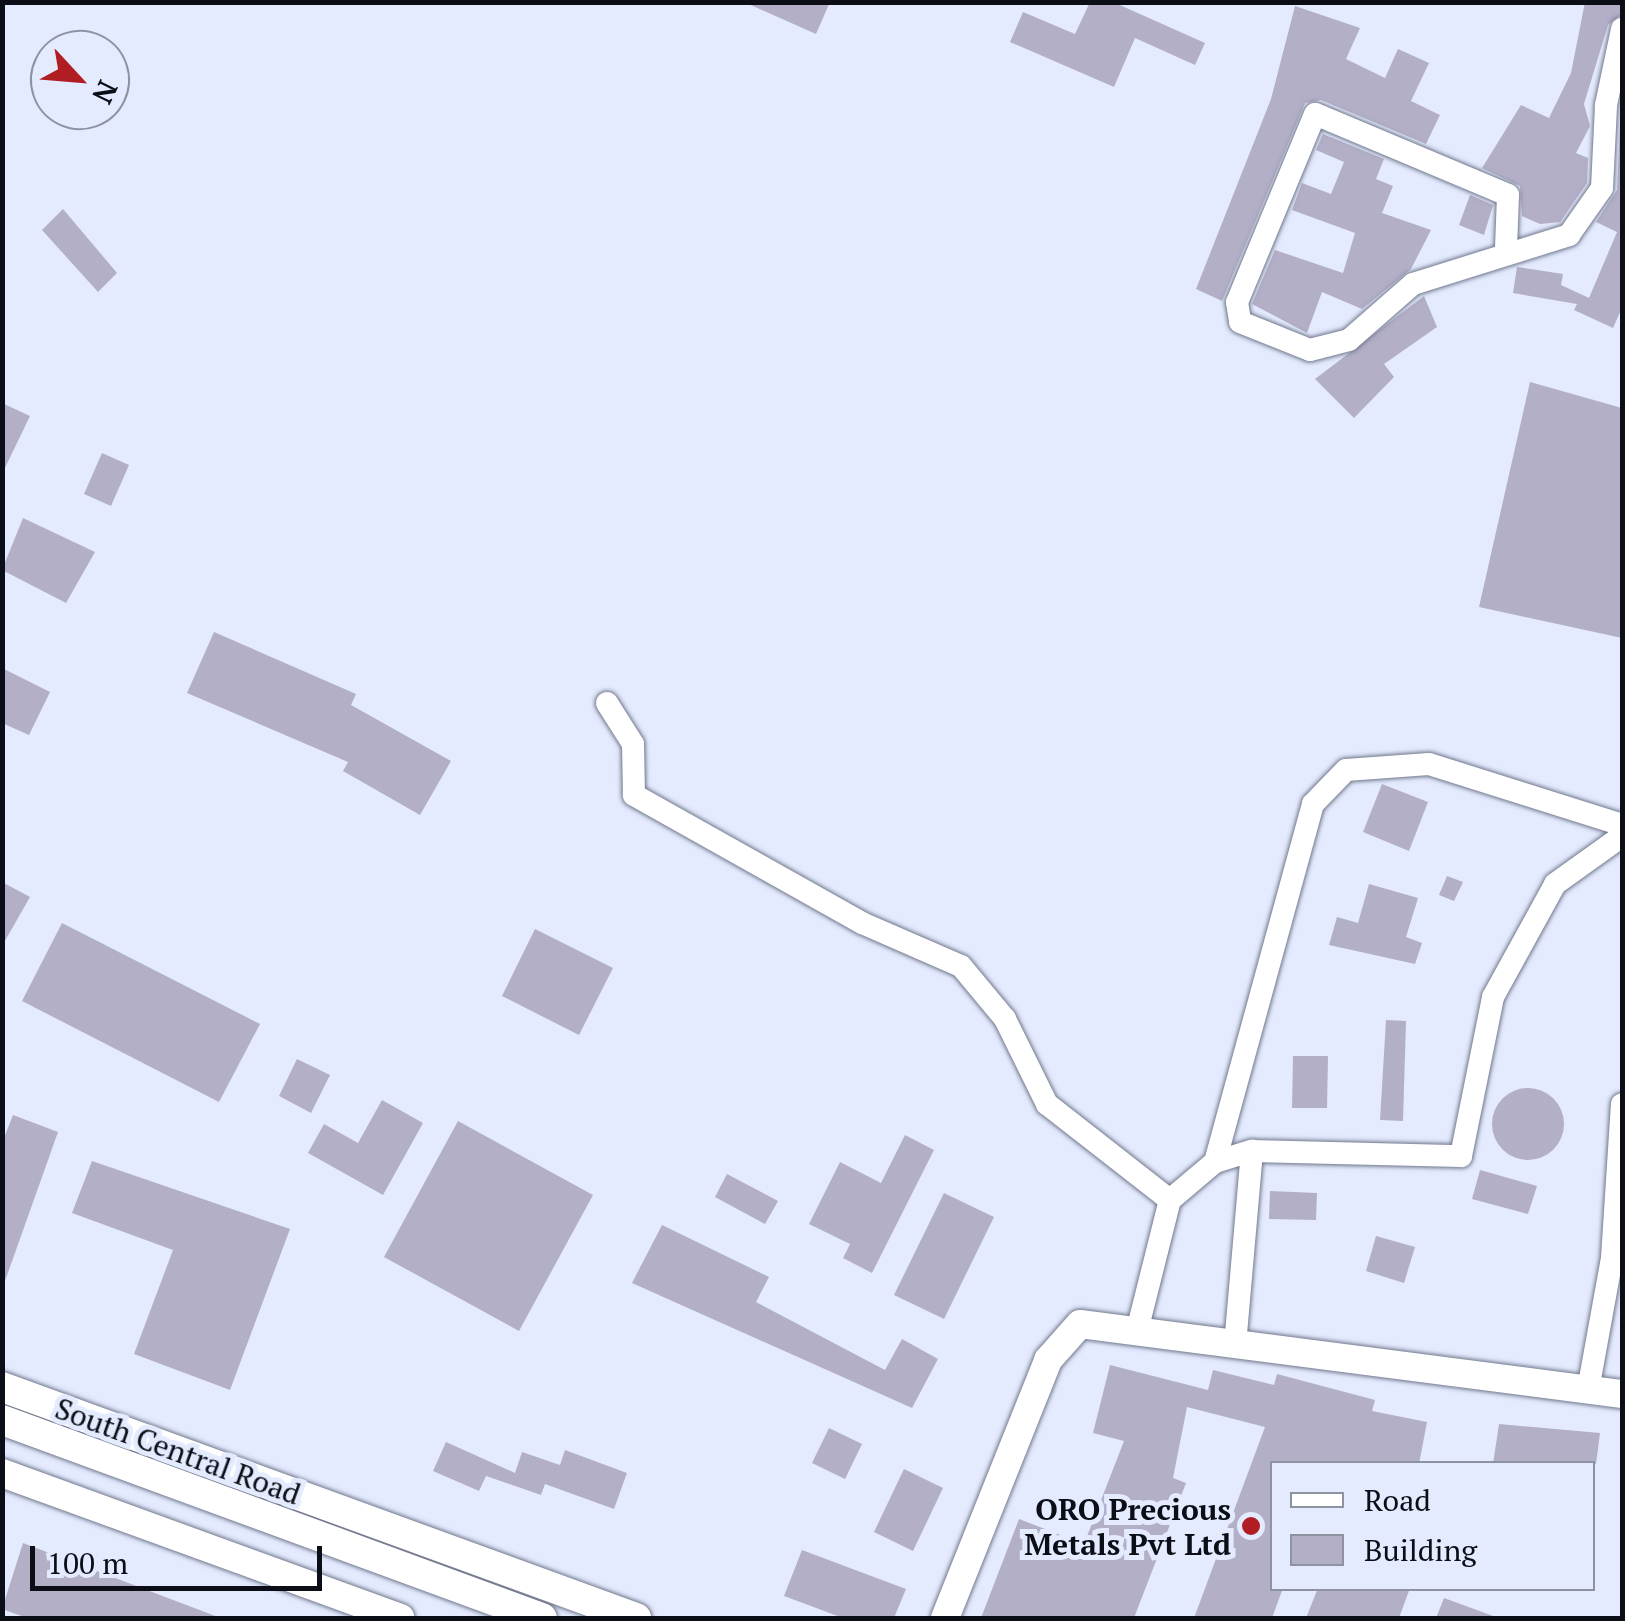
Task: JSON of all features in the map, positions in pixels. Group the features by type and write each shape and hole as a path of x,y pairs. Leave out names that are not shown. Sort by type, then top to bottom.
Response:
{"main road":[{"name":"South Central Road","path":"2,1387 636,1618"},
{"name":"South Central Road","path":"2,1420 542,1618"},
{"path":"154,1476 165,1446"}],"street":[{"path":"1506,248 1508,195 1316,114 1237,302 1240,322 1310,350 1349,340 1413,284 1506,248 1569,235 1588,216 1602,188 1606,105 1622,30"},
{"path":"607,703 632,744 634,796 862,923 961,966 1005,1019 1048,1104 1170,1200"},
{"path":"1215,1162 1314,804 1346,770 1428,764 1622,825"},
{"path":"1136,1331 1170,1200 1215,1162 1252,1152 1461,1156 1493,997 1555,884 1622,836"},
{"path":"1588,1390 1612,1258 1622,1104"},
{"path":"1235,1344 1252,1152"},
{"path":"945,1618 1048,1360 1080,1324 1622,1394"},
{"path":"2,1474 400,1618"}],"building":[{"path":"744,2 830,2 816,34"},
{"path":"1090,2 1113,2 1205,43 1195,65 1135,38 1114,87 1010,42 1023,12 1075,34"},
{"path":"1585,2 1622,2 1622,14 1608,25 1584,104 1590,126 1576,153 1588,158 1587,183 1560,222 1540,224 1522,216 1520,186 1482,168 1521,105 1549,118 1571,73"},
{"path":"1295,6 1360,28 1346,59 1385,78 1398,49 1429,63 1411,101 1440,115 1426,144 1321,100 1305,103 1222,301 1196,289 1271,99"},
{"path":"1620,122 1622,308 1613,328 1574,310 1577,304 1513,293 1517,267 1563,274 1561,285 1589,298 1617,232 1596,222 1617,190"},
{"path":"1323,134 1384,159 1376,179 1393,186 1382,213 1431,230 1411,269 1362,309 1322,292 1307,333 1252,304 1275,250 1343,273 1355,233 1292,210 1302,183 1331,194 1344,162 1316,150"},
{"path":"1470,195 1493,205 1484,235 1459,225"},
{"path":"63,209 117,273 98,292 42,230"},
{"path":"1424,296 1437,327 1384,364 1394,377 1354,418 1315,379"},
{"path":"1530,382 1622,408 1622,638 1479,607"},
{"path":"2,403 30,416 2,474"},
{"path":"102,453 129,465 111,506 84,494"},
{"path":"23,518 95,552 66,603 2,570"},
{"path":"214,632 356,694 351,705 451,761 420,815 343,771 348,762 187,693"},
{"path":"2,668 50,692 29,735 2,723"},
{"path":"1382,784 1428,802 1409,851 1363,832"},
{"path":"1447,876 1463,882 1454,901 1439,895"},
{"path":"2,882 30,897 2,946"},
{"path":"1369,884 1418,898 1406,937 1422,943 1415,964 1329,945 1337,917 1358,923"},
{"path":"62,923 260,1024 219,1102 22,1001"},
{"path":"535,929 613,968 579,1035 502,996"},
{"path":"1386,1020 1406,1021 1403,1121 1380,1120"},
{"path":"1293,1056 1328,1056 1327,1108 1292,1108"},
{"path":"297,1059 330,1075 311,1113 279,1096"},
{"path":"1528,1088 1553,1099 1564,1124 1553,1149 1528,1160 1503,1149 1492,1124 1503,1099"},
{"path":"382,1100 423,1123 383,1195 308,1153 324,1124 358,1143"},
{"path":"13,1115 58,1132 5,1281 2,1143"},
{"path":"458,1121 593,1195 519,1331 384,1257"},
{"path":"905,1135 934,1150 872,1273 843,1258 850,1244 809,1224 840,1162 881,1183"},
{"path":"92,1161 290,1229 230,1390 134,1354 173,1250 72,1213"},
{"path":"1480,1170 1537,1186 1528,1214 1472,1199"},
{"path":"727,1174 778,1201 765,1224 715,1197"},
{"path":"1270,1191 1317,1193 1316,1220 1269,1219"},
{"path":"944,1193 994,1217 944,1319 894,1295"},
{"path":"662,1225 769,1277 756,1302 885,1370 902,1339 938,1359 912,1408 632,1283"},
{"path":"1376,1236 1415,1247 1404,1283 1366,1271"},
{"path":"1110,1365 1208,1390 1213,1370 1274,1385 1277,1374 1375,1400 1372,1411 1427,1422 1420,1461 1270,1461 1270,1591 1282,1591 1272,1618 1194,1618 1265,1427 1187,1407 1173,1478 1186,1483 1134,1618 981,1618 1019,1519 1084,1544 1124,1441 1093,1433"},
{"path":"1499,1424 1600,1433 1596,1464 1493,1461"},
{"path":"829,1428 862,1444 845,1479 812,1463"},
{"path":"446,1442 515,1473 522,1452 560,1465 565,1450 627,1473 614,1509 545,1484 541,1495 486,1476 479,1491 433,1471"},
{"path":"904,1469 943,1488 913,1551 874,1532"},
{"path":"23,1543 218,1618 27,1618 2,1609"},
{"path":"802,1550 906,1589 894,1618 843,1618 784,1596"},
{"path":"1317,1591 1409,1591 1399,1618 1306,1618"},
{"path":"1444,1598 1496,1617 1436,1618"}],"place":[{"name":"ORO Precious Metals Pvt Ltd","path":"1251,1526"}]}
